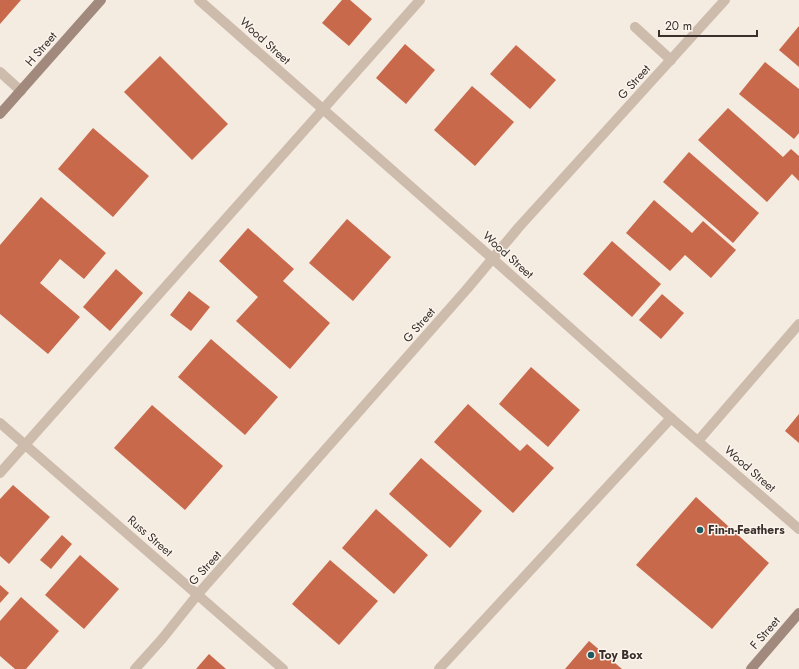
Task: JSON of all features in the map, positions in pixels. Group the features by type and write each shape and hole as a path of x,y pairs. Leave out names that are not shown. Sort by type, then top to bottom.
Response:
{"main road":[{"name":"H Street","path":"0,114 101,0"},
{"name":"F Street","path":"751,669 799,614"}],"street":[{"name":"Wood Street","path":"199,0 671,418 799,529"},
{"path":"0,472 420,0"},
{"name":"G Street","path":"135,669 162,639 198,594 493,259 519,227 725,0"},
{"path":"635,27 671,60"},
{"path":"0,72 21,91"},
{"path":"698,441 799,324"},
{"path":"439,669 671,418"},
{"name":"Russ Street","path":"0,423 283,669"}],"building":[{"path":"0,0 21,0 0,24"},
{"path":"342,0 350,0 372,19 349,46 322,23"},
{"path":"799,26 799,67 779,50"},
{"path":"405,44 435,70 406,104 376,78"},
{"path":"516,45 556,80 530,109 490,74"},
{"path":"160,56 228,124 192,160 124,92"},
{"path":"765,62 799,89 799,133 794,139 739,94"},
{"path":"472,86 514,122 475,166 434,130"},
{"path":"728,108 783,157 791,149 799,156 799,181 792,174 767,202 698,140"},
{"path":"93,128 149,176 113,217 58,169"},
{"path":"689,152 759,213 733,243 663,182"},
{"path":"41,197 106,253 84,279 60,259 40,283 80,317 48,354 0,314 0,245"},
{"path":"654,200 692,233 703,221 736,250 711,278 685,255 670,271 626,233"},
{"path":"347,219 391,257 353,301 309,263"},
{"path":"248,228 294,269 283,281 330,323 290,369 236,321 258,297 219,261"},
{"path":"612,241 661,284 632,317 583,274"},
{"path":"116,269 143,293 110,331 83,307"},
{"path":"189,291 210,307 191,331 170,315"},
{"path":"662,294 684,313 661,339 639,320"},
{"path":"211,339 278,397 245,435 178,377"},
{"path":"531,367 580,410 548,447 499,404"},
{"path":"468,404 520,451 527,444 554,468 513,513 434,442"},
{"path":"152,405 223,466 185,510 114,448"},
{"path":"799,414 799,443 785,431"},
{"path":"421,458 482,511 450,548 389,494"},
{"path":"13,485 50,517 9,564 0,556 0,499"},
{"name":"Fin-n-Feathers","path":"696,497 769,563 712,629 636,565"},
{"path":"376,509 428,555 394,594 342,548"},
{"path":"62,535 72,544 51,569 40,560"},
{"path":"80,555 119,589 84,629 45,595"},
{"path":"330,560 378,601 339,645 292,604"},
{"path":"0,585 9,593 0,603"},
{"path":"21,597 59,631 26,669 15,669 0,656 0,621"},
{"name":"Toy Box","path":"589,641 622,669 565,669"},
{"path":"209,654 226,669 196,669"}],"place":[{"name":"Fin-n-Feathers","path":"700,530"},
{"name":"Toy Box","path":"591,655"}]}
